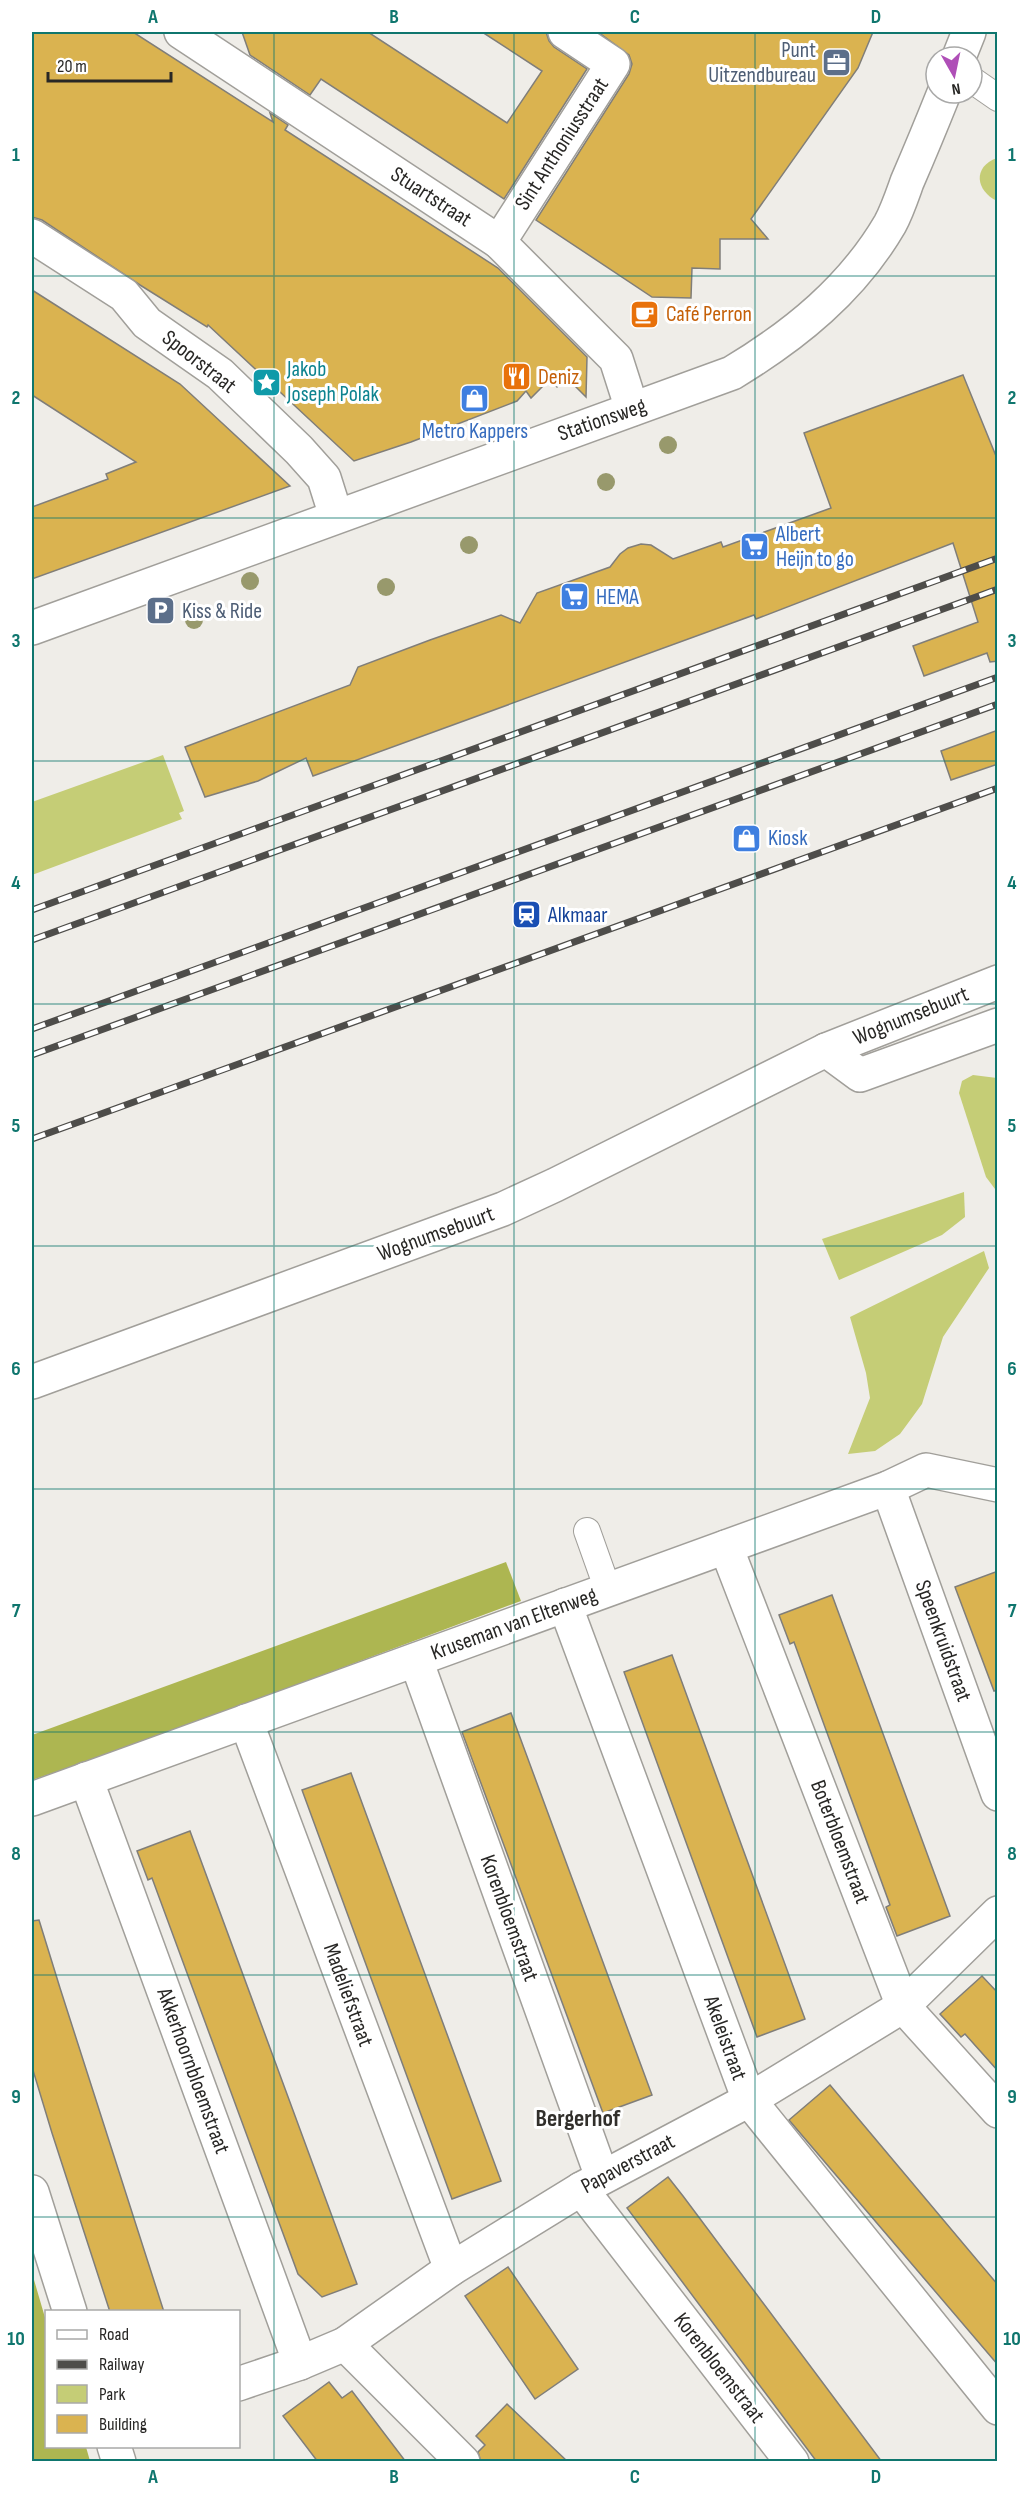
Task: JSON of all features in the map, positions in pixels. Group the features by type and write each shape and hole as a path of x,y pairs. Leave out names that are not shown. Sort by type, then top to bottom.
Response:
{"street":[{"name":"Stuartstraat","path":"181,32 499,242 616,359 632,409"},
{"name":"Sint Anthoniusstraat","path":"499,242 613,64 565,32"},
{"name":"Stationsweg","path":"32,628 732,373 769,351 800,327 832,298 871,253 891,222 939,105"},
{"name":"Spoorstraat","path":"32,236 124,295 147,323 220,374 299,450 324,478 336,516"},
{"name":"Wognumsebuurt","path":"32,1382 503,1209 566,1180 826,1050 998,982"},
{"name":"Wognumsebuurt","path":"826,1050 860,1075 998,1025"},
{"name":"Kruseman van Eltenweg","path":"32,1799 888,1488 926,1470 998,1485"},
{"name":"Speenkruidstraat","path":"888,1488 998,1794"},
{"name":"Boterbloemstraat","path":"726,1546 903,2006 998,2110"},
{"name":"Akeleistraat","path":"565,1605 748,2100 998,2408"},
{"name":"Korenbloemstraat","path":"416,1660 591,2183 792,2462"},
{"name":"Madeliefstraat","path":"246,1721 451,2269"},
{"name":"Akkerhoornbloemstraat","path":"86,1779 300,2363"},
{"name":"Papaverstraat","path":"240,2383 300,2363 345,2344 451,2269 591,2183 748,2100 903,2006 998,1913"},
{"path":"32,2192 69,2310"},
{"path":"345,2344 463,2462"}],"lane":[{"path":"984,89 998,98"},
{"path":"587,1531 608,1590"}],"green space":[{"path":"998,158 997,201 990,197 981,185 980,173 989,162"},
{"path":"163,755 184,811 179,813 182,819 32,875 32,802"},
{"path":"973,1075 997,1078 997,1189 986,1177 959,1093 962,1081"},
{"path":"964,1192 965,1217 942,1235 839,1280 822,1239"},
{"path":"984,1251 989,1268 943,1337 922,1404 900,1434 875,1451 848,1454 870,1398 866,1373 850,1317"},
{"path":"506,1562 521,1601 130,1747 32,1780 32,1735"},
{"path":"32,2273 45,2318 45,2448 86,2448 90,2461 33,2461"}],"building":[{"path":"32,32 133,32 273,122 270,113 288,125 285,130 498,268 587,357 586,397 566,377 557,387 549,380 531,398 526,391 517,401 411,442 354,461 208,325 207,327 140,285 42,220 32,217"},
{"path":"242,32 368,32 507,123 542,71 482,32 546,32 554,47 587,69 504,199 321,79 310,95 250,55"},
{"path":"598,32 873,32 858,68 751,219 768,239 720,239 720,269 692,268 691,298 652,297 536,220 629,74 632,64 629,55"},
{"path":"32,290 180,384 290,486 32,579 32,507 108,479 106,474 136,462 32,395"},
{"path":"963,375 998,461 998,661 990,662 987,653 924,676 913,646 978,622 953,543 756,619 754,615 313,776 306,758 258,781 205,797 185,747 350,685 358,667 430,640 501,615 520,623 537,593 610,567 628,548 641,544 651,545 673,559 721,542 723,547 831,508 804,433"},
{"path":"998,730 998,764 951,780 941,751"},
{"path":"998,1571 998,1690 994,1691 955,1587"},
{"path":"832,1595 950,1916 897,1936 886,1907 890,1905 794,1642 790,1644 779,1615"},
{"path":"672,1655 805,2019 757,2037 624,1672"},
{"path":"511,1713 652,2095 603,2113 462,1732"},
{"path":"351,1773 501,2181 452,2199 302,1790"},
{"path":"190,1831 357,2284 322,2297 298,2274 152,1878 148,1880 137,1851"},
{"path":"39,1920 163,2310 109,2310 32,2067 32,1921"},
{"path":"982,1976 998,1993 998,2071 965,2034 961,2037 940,2014"},
{"path":"830,2085 998,2285 998,2365 789,2120"},
{"path":"668,2177 882,2462 817,2462 627,2208"},
{"path":"508,2267 578,2369 535,2399 465,2296"},
{"path":"329,2382 342,2398 352,2391 406,2462 318,2462 283,2416"},
{"path":"507,2404 568,2462 481,2462 478,2452 485,2445 476,2436"}],"railway":[{"path":"32,910 998,558"},
{"path":"32,940 998,589"},
{"path":"32,1029 998,677"},
{"path":"32,1055 998,704"},
{"path":"32,1139 998,788"}],"place":[{"name":"Punt Uitzendbureau","path":"837,63"},
{"name":"Café Perron","path":"645,314"},
{"name":"Deniz","path":"517,377"},
{"name":"Jakob Joseph Polak","path":"266,382"},
{"name":"Metro Kappers","path":"475,399"},
{"name":"Albert Heijn to go","path":"755,547"},
{"name":"HEMA","path":"575,597"},
{"name":"Kiss & Ride","path":"161,611"},
{"name":"Kiosk","path":"747,838"},
{"name":"Alkmaar","path":"527,915"}],"district":[{"name":"Bergerhof","path":"578,2118"}]}
